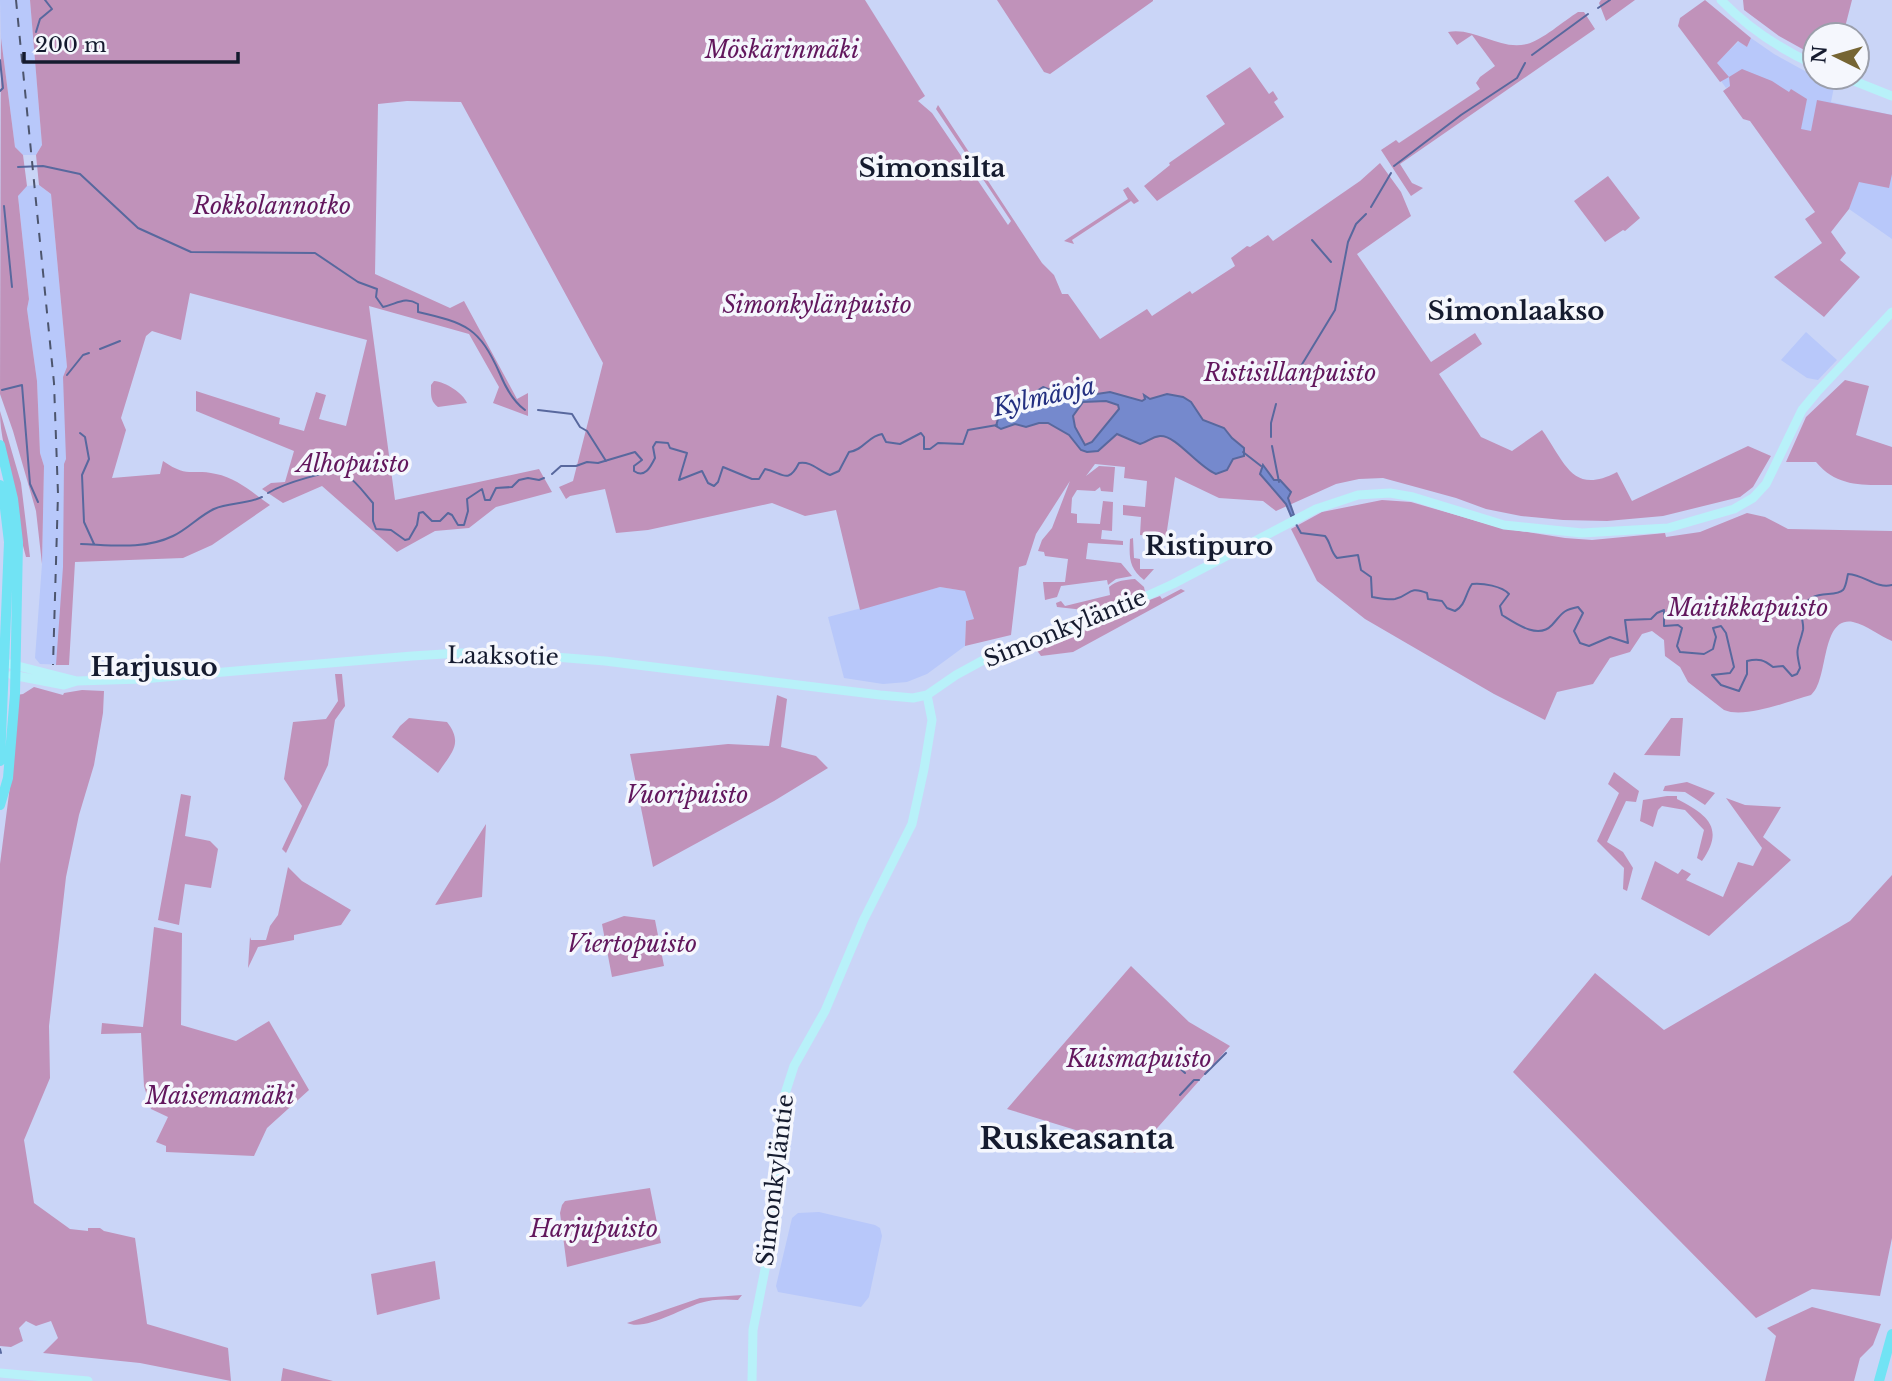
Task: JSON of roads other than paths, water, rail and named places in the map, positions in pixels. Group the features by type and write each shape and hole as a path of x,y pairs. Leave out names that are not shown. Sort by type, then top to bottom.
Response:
{"main road":[{"path":"1721,0 1759,33 1801,59"},
{"path":"1871,88 1892,96"},
{"name":"Simonkyläntie","path":"752,1381 752,1330 774,1230 777,1151 784,1097 794,1066 825,1011 863,921 912,824 932,720 927,695 956,675 1000,651 1055,634 1161,590 1294,520 1344,498 1379,493 1413,497 1504,524 1582,533 1668,528 1734,509 1753,498 1766,484 1802,410 1892,312"},
{"path":"0,445 13,499 18,542 10,669 0,761"},
{"path":"0,485 9,542 10,669 8,778 0,805"},
{"name":"Laaksotie","path":"10,669 77,681 142,679 412,656 516,654 605,661 880,695 913,698 927,695"},
{"path":"1879,1381 1892,1334"},
{"path":"0,1373 88,1381"}],"water":[{"path":"1043,387 1070,398 1110,392 1142,401 1145,399 1144,395 1150,399 1167,394 1183,397 1191,402 1203,420 1224,428 1244,448 1244,456 1233,459 1227,470 1216,474 1166,437 1160,436 1140,444 1117,434 1098,451 1087,452 1081,450 1069,435 1048,423 1026,427 1015,424 1001,429 996,426 1000,412 1021,406 1029,396","holes":["1106,401 1118,405 1119,409 1092,442 1085,445 1075,427 1073,416 1083,402"]},
{"path":"1263,465 1274,480 1280,480 1291,492 1288,498 1294,515 1291,516 1286,504 1260,474"}],"waterway":[{"path":"36,32 40,19 52,9 45,0"},
{"path":"1598,8 1610,0"},
{"path":"1532,55 1588,14"},
{"path":"0,60 3,88 0,91"},
{"path":"1394,166 1461,115 1517,78 1525,63"},
{"path":"18,167 43,166 80,174 138,228 191,252 315,253 358,282 377,289 376,297 383,307 405,301 413,302 418,304 418,312 460,324 469,330 485,346 510,394 525,410"},
{"path":"1371,207 1391,173"},
{"path":"4,206 12,287"},
{"path":"1290,384 1335,310 1348,242 1356,224 1366,214"},
{"path":"1312,240 1331,262"},
{"path":"100,349 120,341"},
{"path":"67,375 83,355 89,353"},
{"path":"2,390 22,385 30,484 38,502"},
{"path":"1271,437 1276,404"},
{"path":"538,410 572,414 580,427 587,431 606,461"},
{"name":"Kylmäoja","path":"552,474 561,466 598,463 635,452 642,460 634,466 634,471 644,473 655,458 653,447 656,442 668,443 670,448 687,453 679,480 702,471 708,483 714,486 723,467 752,479 759,479 765,469 788,476 799,463 811,465 830,475 839,471 849,452 859,449 877,435 882,434 886,442 900,444 921,433 924,437 924,449 930,449 938,443 963,444 968,430 997,425"},
{"path":"80,433 85,437 89,459 82,475 84,522 94,544"},
{"path":"1272,446 1279,482"},
{"name":"Kylmäoja","path":"1243,452 1261,466"},
{"name":"Kylmäoja","path":"268,493 295,481 319,475 346,475 373,503 376,529 391,530 405,540 409,539 417,525 419,513 423,512 432,521 440,521 448,513 458,525 464,525 468,511 467,499 482,489 485,500 490,500 496,488 512,487 519,480 528,478 544,478"},
{"name":"Kylmäoja","path":"81,544 127,546 151,543 178,533 214,509 262,497"},
{"name":"Kylmäoja","path":"1296,524 1301,533 1325,536 1337,558 1358,555 1361,570 1371,577 1372,597 1395,599 1416,590 1427,593 1428,599 1442,601 1447,608 1455,611 1459,609 1472,584 1492,586 1509,594 1500,606 1502,615 1533,631 1546,629 1565,611 1578,607 1583,613 1574,631 1580,643 1589,646 1610,637 1628,643 1625,620 1651,619 1664,610 1664,626 1678,625 1682,628 1677,646 1680,652 1704,654 1713,649 1716,637 1713,628 1721,626 1726,633 1734,667 1730,673 1712,675 1721,685 1739,691 1747,674 1747,661 1761,660 1773,667 1783,666 1792,676 1797,674 1800,668 1797,652 1803,630 1802,613 1809,599 1843,590 1848,574 1881,585 1892,585"},
{"path":"1163,1053 1185,1073"},
{"path":"1205,1074 1226,1053"},
{"path":"1180,1095 1194,1080 1199,1080"},
{"name":"Kylmäoja","path":"0,1349 1,1353"}],"railway":[{"path":"16,0 54,383 58,494 53,665"}],"district":[{"name":"Simonsilta","path":"932,168"},
{"name":"Simonlaakso","path":"1516,311"},
{"name":"Ristipuro","path":"1209,546"},
{"name":"Harjusuo","path":"154,667"},
{"name":"Ruskeasanta","path":"1077,1139"}],"park label":[{"name":"Möskärinmäki","path":"782,50"},
{"name":"Rokkolannotko","path":"272,206"},
{"name":"Simonkylänpuisto","path":"817,305"},
{"name":"Ristisillanpuisto","path":"1290,373"},
{"name":"Alhopuisto","path":"353,464"},
{"name":"Maitikkapuisto","path":"1748,608"},
{"name":"Vuoripuisto","path":"687,795"},
{"name":"Viertopuisto","path":"632,944"},
{"name":"Kuismapuisto","path":"1139,1059"},
{"name":"Maisemamäki","path":"220,1096"},
{"name":"Harjupuisto","path":"594,1229"}]}
